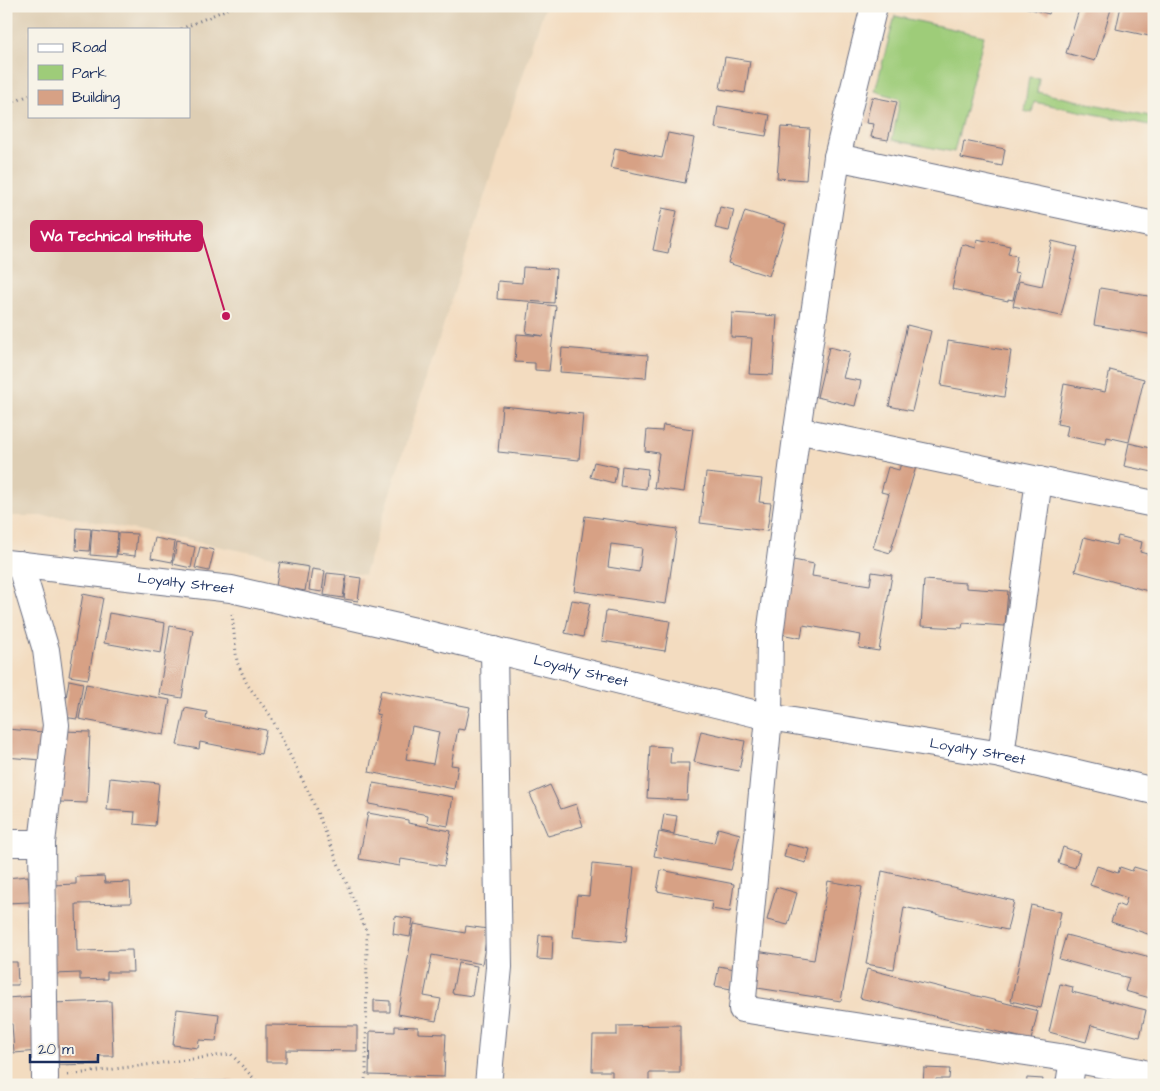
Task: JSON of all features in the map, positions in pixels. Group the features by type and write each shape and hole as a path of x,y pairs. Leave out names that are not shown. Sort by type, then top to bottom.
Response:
{"street":[{"path":"874,6 837,157 797,430 770,635 769,717 742,1009 1073,1059 1140,1072 1154,1077"},
{"path":"837,157 1154,225"},
{"path":"797,430 1154,504"},
{"path":"1001,755 1040,480"},
{"path":"13,563 46,650 56,725 42,843 45,1078"},
{"name":"Loyalty Street","path":"13,563 230,590 494,650 769,717 1001,755 1154,791"},
{"path":"488,1085 499,967 494,650"},
{"path":"6,843 42,843"},
{"path":"1069,1085 1073,1059"}],"path":[{"path":"183,28 234,6"},
{"path":"6,106 28,95"},
{"path":"230,590 237,662 247,684 270,715 310,795 367,933 366,1074 364,1085"},
{"path":"45,1078 230,1054 260,1085"}],"shaded area":[{"path":"6,6 545,6 364,575 65,516 6,516"}],"green space":[{"path":"895,16 984,36 954,152 892,140 900,99 875,91"},
{"path":"1029,77 1039,78 1037,92 1154,117 1154,126 1034,102 1032,113 1024,111"}],"building":[{"path":"1020,6 1051,6 1049,14"},
{"path":"1080,6 1112,6 1095,61 1066,53"},
{"path":"1121,6 1154,6 1154,37 1116,29"},
{"path":"725,57 750,61 745,93 720,89"},
{"path":"872,97 897,102 888,140 871,137 874,124 866,123"},
{"path":"718,106 770,115 766,136 715,128"},
{"path":"781,127 810,129 806,180 777,178"},
{"path":"668,133 694,138 685,183 610,168 615,148 662,158"},
{"path":"964,141 1005,149 1002,166 961,158"},
{"path":"720,207 734,210 729,231 715,228"},
{"path":"662,208 677,211 668,253 653,250"},
{"path":"745,211 786,224 769,276 728,263"},
{"path":"977,239 1010,246 1008,254 1017,256 1014,272 1019,273 1013,300 1008,299 1008,301 952,289 962,244 976,248"},
{"path":"1052,241 1078,247 1061,316 1013,306 1019,281 1042,286"},
{"path":"523,267 556,269 554,303 497,299 498,281 522,283"},
{"path":"1100,288 1154,297 1154,335 1094,325"},
{"path":"530,303 556,306 549,371 535,370 535,363 515,362 517,334 544,336 526,333"},
{"path":"732,313 777,316 773,375 749,374 752,338 731,337"},
{"path":"907,325 931,331 912,411 889,406"},
{"path":"948,341 1011,351 1004,397 941,386"},
{"path":"829,347 850,352 843,378 861,381 855,406 817,397"},
{"path":"562,348 648,355 646,378 560,372"},
{"path":"1110,370 1144,379 1129,442 1107,437 1106,444 1066,436 1068,426 1057,424 1064,384 1105,392"},
{"path":"502,406 583,414 579,460 498,452"},
{"path":"663,425 693,429 684,492 654,488 659,453 645,451 647,430 662,431"},
{"path":"1129,443 1154,449 1153,472 1124,466"},
{"path":"594,462 617,467 614,483 590,477"},
{"path":"901,463 916,467 890,553 873,548 889,494 881,492 888,467 899,470"},
{"path":"622,466 648,469 646,489 620,486"},
{"path":"706,473 762,479 759,502 771,503 767,531 700,523"},
{"path":"585,516 677,529 666,604 574,591","holes":["611,544 642,548 639,572 608,567"]},
{"path":"77,528 91,529 89,551 76,550"},
{"path":"92,529 118,532 116,557 90,555"},
{"path":"118,533 137,534 135,556 117,554"},
{"path":"1118,536 1142,542 1140,552 1154,556 1154,570 1148,591 1075,571 1084,537 1116,545"},
{"path":"155,538 175,542 172,562 151,558"},
{"path":"177,543 195,547 191,568 173,564"},
{"path":"200,547 214,550 209,571 195,568"},
{"path":"793,560 814,564 812,576 870,585 872,572 892,575 879,651 859,648 861,635 803,625 801,638 781,634"},
{"path":"280,562 309,567 305,591 276,586"},
{"path":"312,569 325,571 322,592 309,590"},
{"path":"327,573 346,575 343,598 324,595"},
{"path":"347,576 361,578 358,601 344,599"},
{"path":"924,580 966,583 966,588 1008,591 1005,626 963,623 962,628 921,626"},
{"path":"83,594 103,598 88,679 69,676"},
{"path":"572,600 590,603 583,637 565,633"},
{"path":"606,611 670,621 665,651 602,641"},
{"path":"109,613 165,623 161,653 104,643"},
{"path":"170,626 193,630 182,698 159,694"},
{"path":"69,680 83,683 77,719 63,717"},
{"path":"86,684 170,700 164,735 79,719"},
{"path":"381,690 470,707 465,730 458,729 451,765 458,766 454,789 369,772 380,715 376,714","holes":["412,726 439,732 433,764 406,759"]},
{"path":"185,708 207,712 206,719 266,730 261,754 200,742 199,749 177,745"},
{"path":"6,729 44,732 41,760 6,757"},
{"path":"64,731 90,732 87,803 60,802"},
{"path":"701,731 745,741 739,771 694,762"},
{"path":"650,746 671,747 670,763 689,763 687,800 647,798"},
{"path":"110,778 159,783 155,826 134,824 135,812 107,810"},
{"path":"373,783 453,797 448,826 427,822 428,815 369,804"},
{"path":"550,785 561,809 576,804 583,826 548,836 530,794"},
{"path":"368,813 408,820 408,823 451,831 444,866 401,859 400,866 359,859"},
{"path":"664,814 677,816 674,834 661,831"},
{"path":"718,828 740,834 731,870 654,856 659,832 714,843"},
{"path":"787,844 810,849 806,863 784,857"},
{"path":"1063,847 1080,853 1075,868 1058,863"},
{"path":"592,864 634,868 626,942 573,937 577,895 589,896"},
{"path":"1097,866 1118,873 1120,867 1132,871 1134,867 1154,873 1154,910 1152,916 1154,917 1154,936 1111,922 1117,904 1124,907 1127,898 1090,885"},
{"path":"661,870 734,884 730,912 711,909 712,901 657,891"},
{"path":"882,871 1014,901 1007,930 904,907 894,969 866,964"},
{"path":"28,876 30,902 6,903 6,878"},
{"path":"104,876 105,883 130,882 131,903 76,904 77,951 132,950 133,972 107,972 107,979 80,980 80,973 54,974 52,885 76,884 76,877"},
{"path":"828,881 862,887 841,1001 751,987 756,951 814,960"},
{"path":"776,887 797,893 788,925 767,920"},
{"path":"1031,905 1061,912 1041,1008 1011,1001"},
{"path":"395,916 413,919 410,937 393,934"},
{"path":"414,924 465,933 466,926 488,929 482,964 432,955 424,996 441,999 436,1021 398,1014"},
{"path":"539,935 553,936 552,960 537,959"},
{"path":"1066,935 1154,958 1154,984 1150,998 1125,991 1129,978 1059,959"},
{"path":"6,962 17,962 18,985 6,985"},
{"path":"458,963 477,966 472,996 452,993"},
{"path":"719,966 735,969 731,989 715,986"},
{"path":"867,969 1038,1011 1031,1040 860,998"},
{"path":"1060,984 1073,987 1072,992 1146,1010 1140,1037 1091,1025 1086,1042 1049,1032"},
{"path":"36,996 39,1051 14,1053 12,1024 6,1024 6,998"},
{"path":"374,1000 390,1001 390,1012 374,1012"},
{"path":"111,1001 113,1056 99,1056 99,1064 54,1065 52,1003"},
{"path":"177,1009 219,1014 216,1041 199,1040 198,1048 173,1045"},
{"path":"266,1025 357,1026 357,1051 286,1050 286,1062 266,1062"},
{"path":"680,1025 680,1073 649,1073 649,1083 612,1084 612,1071 592,1071 593,1035 617,1035 617,1026"},
{"path":"395,1026 418,1027 418,1033 446,1034 444,1077 369,1075 370,1031 395,1032"},
{"path":"924,1068 950,1069 949,1079 936,1079 935,1085 923,1085"},
{"path":"1027,1078 1043,1079 1042,1085 1026,1085"},
{"path":"195,1081 236,1081 236,1085 195,1085"}],"place":[{"name":"Wa Technical Institute","path":"226,316"}]}
